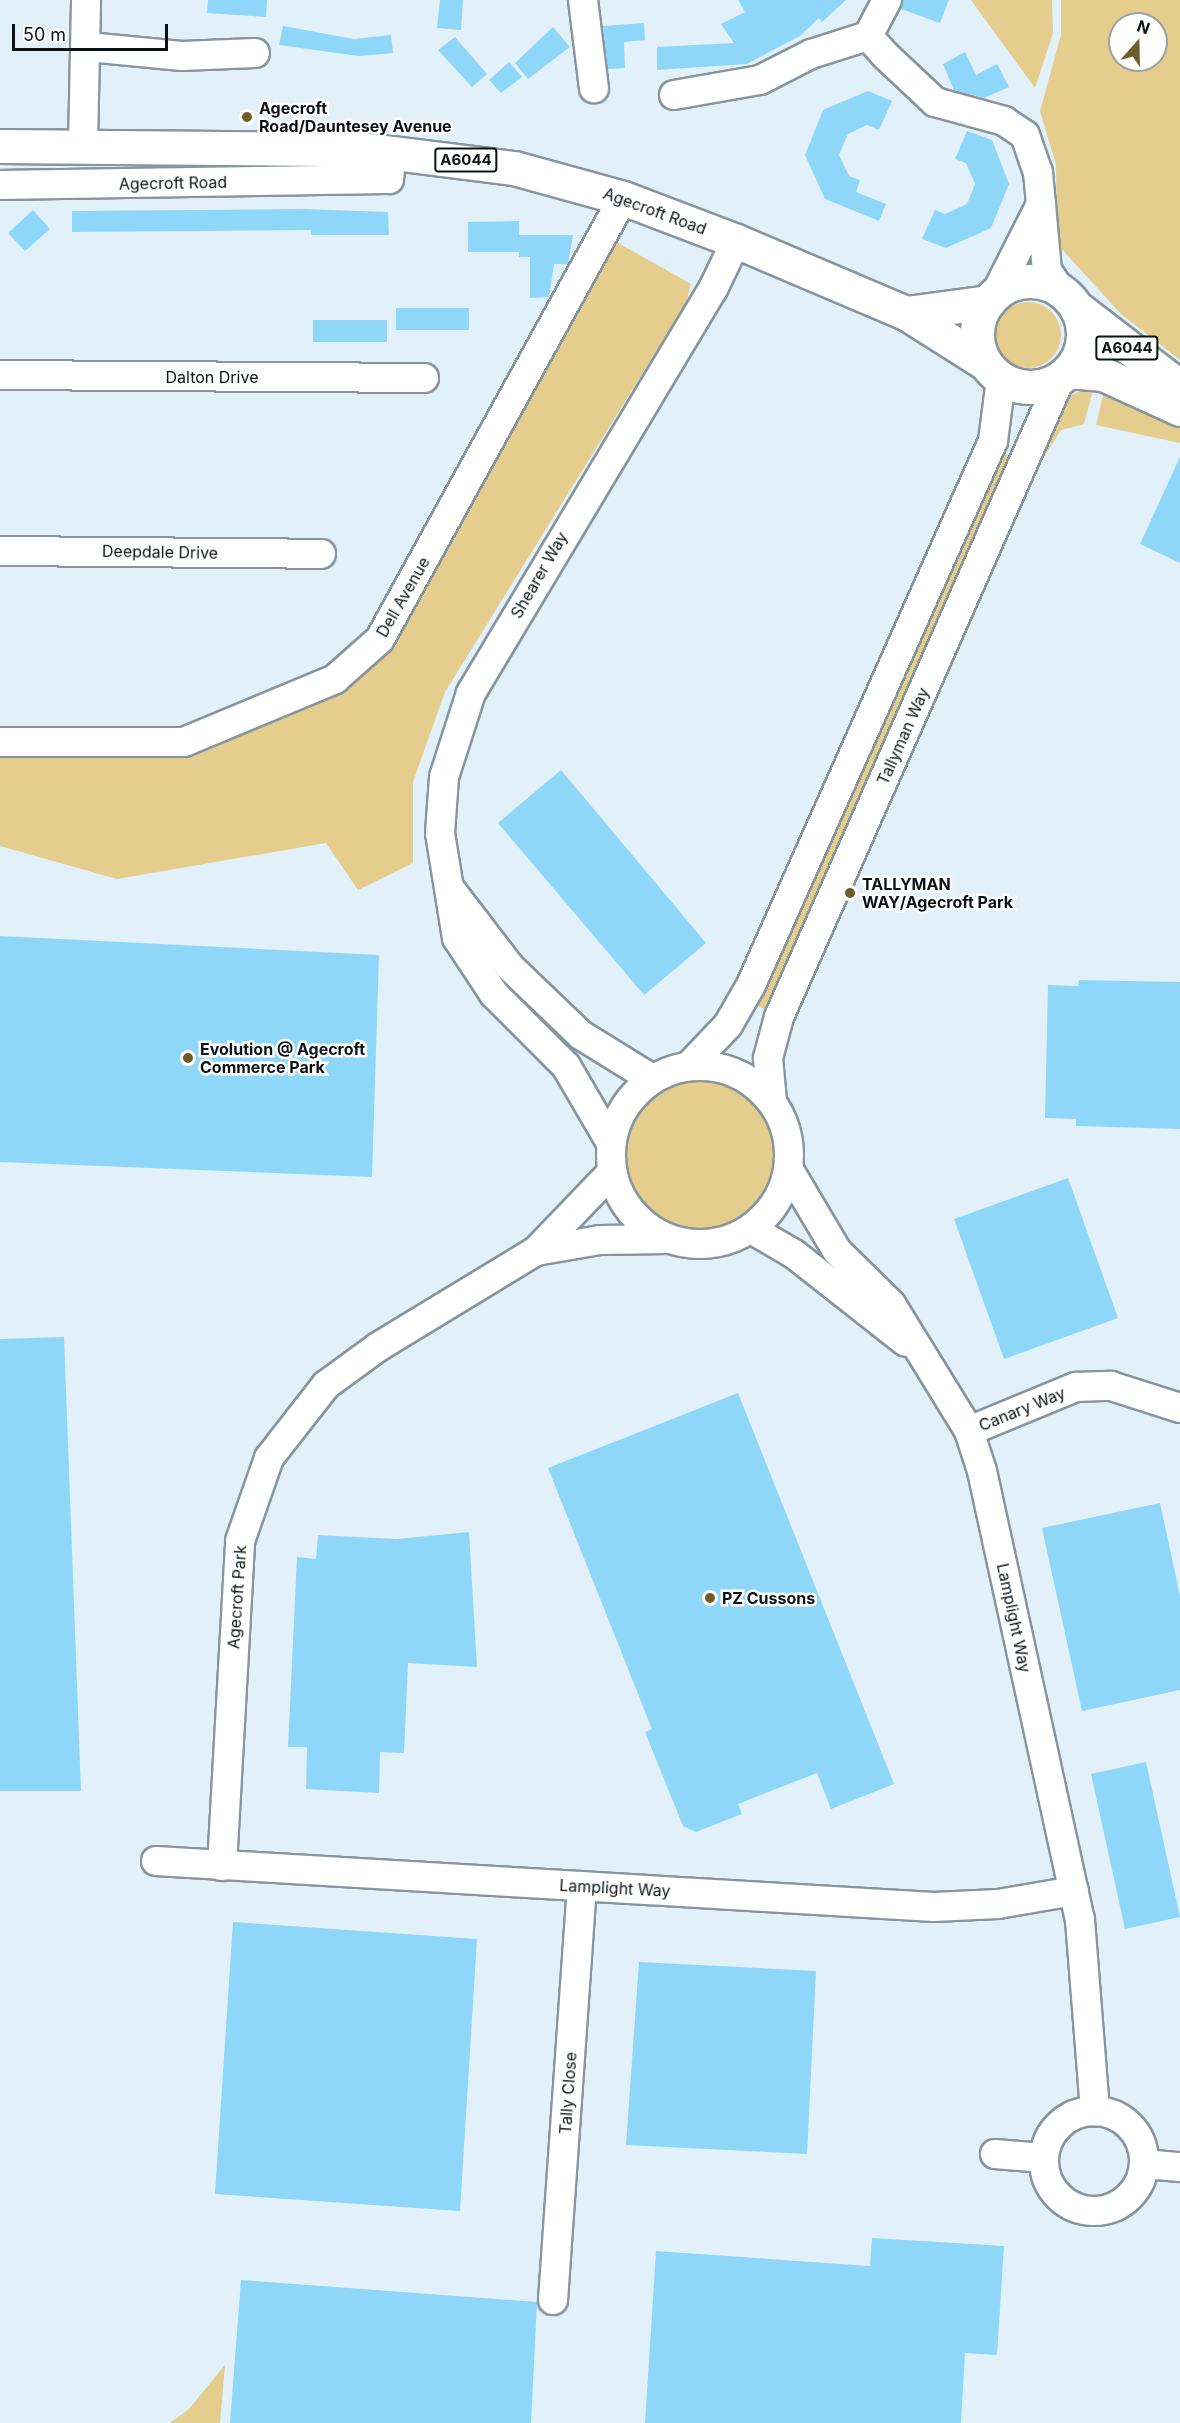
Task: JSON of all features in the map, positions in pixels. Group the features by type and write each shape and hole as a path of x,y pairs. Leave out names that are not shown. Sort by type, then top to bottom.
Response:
{"main road":[{"name":"Agecroft Road","path":"0,146 392,151 514,168 623,198 736,241 906,313 993,371"},
{"path":"906,313 992,298 1028,281 1068,298 1083,340 1065,374 1032,387 993,371 978,326 992,298"},
{"name":"A6044","path":"1068,298 1180,387"},
{"name":"A6044","path":"1065,374 1103,374 1180,409"}],"street":[{"path":"83,146 88,47 86,0"},
{"path":"583,0 594,90"},
{"path":"688,102 760,80 811,54 868,36 887,0"},
{"path":"868,36 935,102 1004,121 1025,135 1041,202 1047,270 1068,298"},
{"path":"88,47 182,56 255,53"},
{"name":"Agecroft Road","path":"0,185 389,179 392,151"},
{"name":"Dell Avenue","path":"0,742 184,742 335,679 380,639 623,198"},
{"path":"992,298 1041,202"},
{"name":"Shearer Way","path":"611,1143 566,1066 494,994 457,938 448,886 441,806 450,748 463,711 587,492 713,290 736,241"},
{"path":"669,1239 642,1224 622,1201 612,1172 611,1143 632,1096 652,1079 690,1065 728,1025 751,985 993,441 993,371"},
{"name":"Tallyman Way","path":"772,1101 768,1058 779,1017 1065,374"},
{"name":"Dalton Drive","path":"0,375 424,378"},
{"name":"Deepdale Drive","path":"0,551 321,554"},
{"path":"448,886 510,967 573,1027 652,1079"},
{"path":"536,1251 600,1240 669,1239 697,1245 725,1242 751,1229 769,1214 789,1170 784,1122 772,1101 736,1072 690,1065"},
{"name":"Lamplight Way","path":"789,1170 837,1251 891,1304 969,1431 1074,1891 1095,2111"},
{"path":"536,1251 612,1172"},
{"path":"751,1229 794,1254 924,1357"},
{"name":"Agecroft Park","path":"222,1866 240,1541 269,1458 326,1385 378,1347 536,1251"},
{"name":"Canary Way","path":"969,1431 1076,1387 1111,1386 1180,1408"},
{"name":"Lamplight Way","path":"156,1861 934,1907 998,1904 1074,1891"},
{"name":"Tally Close","path":"553,2300 582,1886"},
{"path":"1095,2111 1127,2124 1138,2137 1144,2164 1130,2196 1096,2211 1063,2201 1052,2188 1044,2158 1058,2126 1072,2116 1095,2111"},
{"path":"995,2154 1044,2158"},
{"path":"1144,2164 1180,2167"}],"shaded area":[{"path":"971,0 1052,0 1053,33 1035,88"},
{"path":"1061,0 1180,0 1180,360 1121,314 1057,244 1056,165 1040,111 1061,35"},
{"path":"611,239 691,284 686,303 445,692 413,782 413,863 358,890 326,843 117,879 0,846 0,753 160,756 275,722 374,664"},
{"path":"1028,302 1041,305 1051,312 1058,322 1061,335 1058,348 1051,358 1041,365 1028,368 1015,365 1005,358 998,348 995,335 998,322 1005,312 1015,305"},
{"path":"1094,386 1084,424 1061,430 1044,457 1035,453 1063,398"},
{"path":"1105,387 1180,421 1180,443 1096,425"},
{"path":"999,451 1009,456 984,522 769,1011 755,1005"},
{"path":"1031,464 1039,468 946,680 947,666"},
{"path":"697,1076 726,1082 740,1089 751,1099 761,1110 768,1124 774,1153 768,1182 761,1196 751,1207 740,1217 726,1224 697,1230 668,1224 654,1217 643,1207 633,1196 626,1182 620,1153 626,1124 633,1110 643,1099 654,1089 668,1082"},
{"path":"225,2365 220,2423 170,2423 189,2409"}],"building":[{"path":"208,0 267,0 266,17 207,13"},
{"path":"440,0 463,0 461,30 437,28"},
{"path":"738,0 846,0 822,22 819,18 800,36 747,64 657,70 657,47 734,43 721,24 745,12"},
{"path":"903,0 949,0 940,23 901,9"},
{"path":"644,23 645,40 624,42 625,68 608,69 603,26"},
{"path":"283,26 354,39 391,35 393,53 359,56 279,45"},
{"path":"553,27 570,47 528,79 515,63"},
{"path":"455,37 487,74 472,87 438,50"},
{"path":"965,52 976,75 997,64 1009,87 984,98 954,90 943,64"},
{"path":"509,62 522,77 501,93 489,80"},
{"path":"868,91 892,101 879,130 867,125 848,134 839,155 849,176 860,180 856,192 886,204 879,221 825,199 805,155 823,110"},
{"path":"967,131 992,140 1009,184 991,228 946,248 922,239 935,210 945,214 967,204 975,184 966,163 955,159"},
{"path":"303,209 388,212 389,235 311,235 311,230 72,232 72,211"},
{"path":"33,210 50,229 25,251 8,233"},
{"path":"519,221 519,235 573,235 568,264 554,264 549,297 530,298 530,257 519,257 519,252 468,252 468,222"},
{"path":"396,308 469,308 469,330 396,330"},
{"path":"313,320 387,320 387,342 313,342"},
{"path":"1180,457 1180,563 1140,544"},
{"path":"561,770 706,943 644,995 498,823"},
{"name":"Evolution @ Agecroft Commerce Park","path":"0,936 379,955 372,1177 0,1162"},
{"path":"1079,980 1180,982 1180,1129 1076,1126 1076,1119 1045,1118 1048,985 1078,986"},
{"path":"1068,1178 1118,1318 1004,1359 954,1219"},
{"path":"64,1337 81,1791 0,1791 0,1339"},
{"name":"PZ Cussons","path":"738,1393 894,1784 831,1809 817,1773 738,1804 742,1814 696,1832 683,1826 645,1732 652,1729 548,1468"},
{"path":"1160,1503 1180,1596 1180,1690 1082,1711 1042,1528"},
{"path":"469,1532 477,1667 408,1663 404,1753 380,1752 379,1793 306,1789 307,1747 288,1747 297,1557 316,1559 318,1535 397,1539"},
{"path":"1146,1762 1180,1917 1125,1929 1091,1774"},
{"path":"233,1922 477,1939 460,2211 215,2194"},
{"path":"639,1962 816,1971 807,2154 626,2145"},
{"path":"872,2238 1004,2246 997,2355 965,2353 961,2423 645,2423 656,2251 870,2266"},
{"path":"241,2280 537,2302 531,2423 230,2423"}],"place":[{"name":"Agecroft Road/Dauntesey Avenue","path":"247,117"},
{"name":"TALLYMAN WAY/Agecroft Park","path":"850,893"},
{"name":"Evolution @ Agecroft Commerce Park","path":"188,1058"},
{"name":"PZ Cussons","path":"710,1598"}]}
